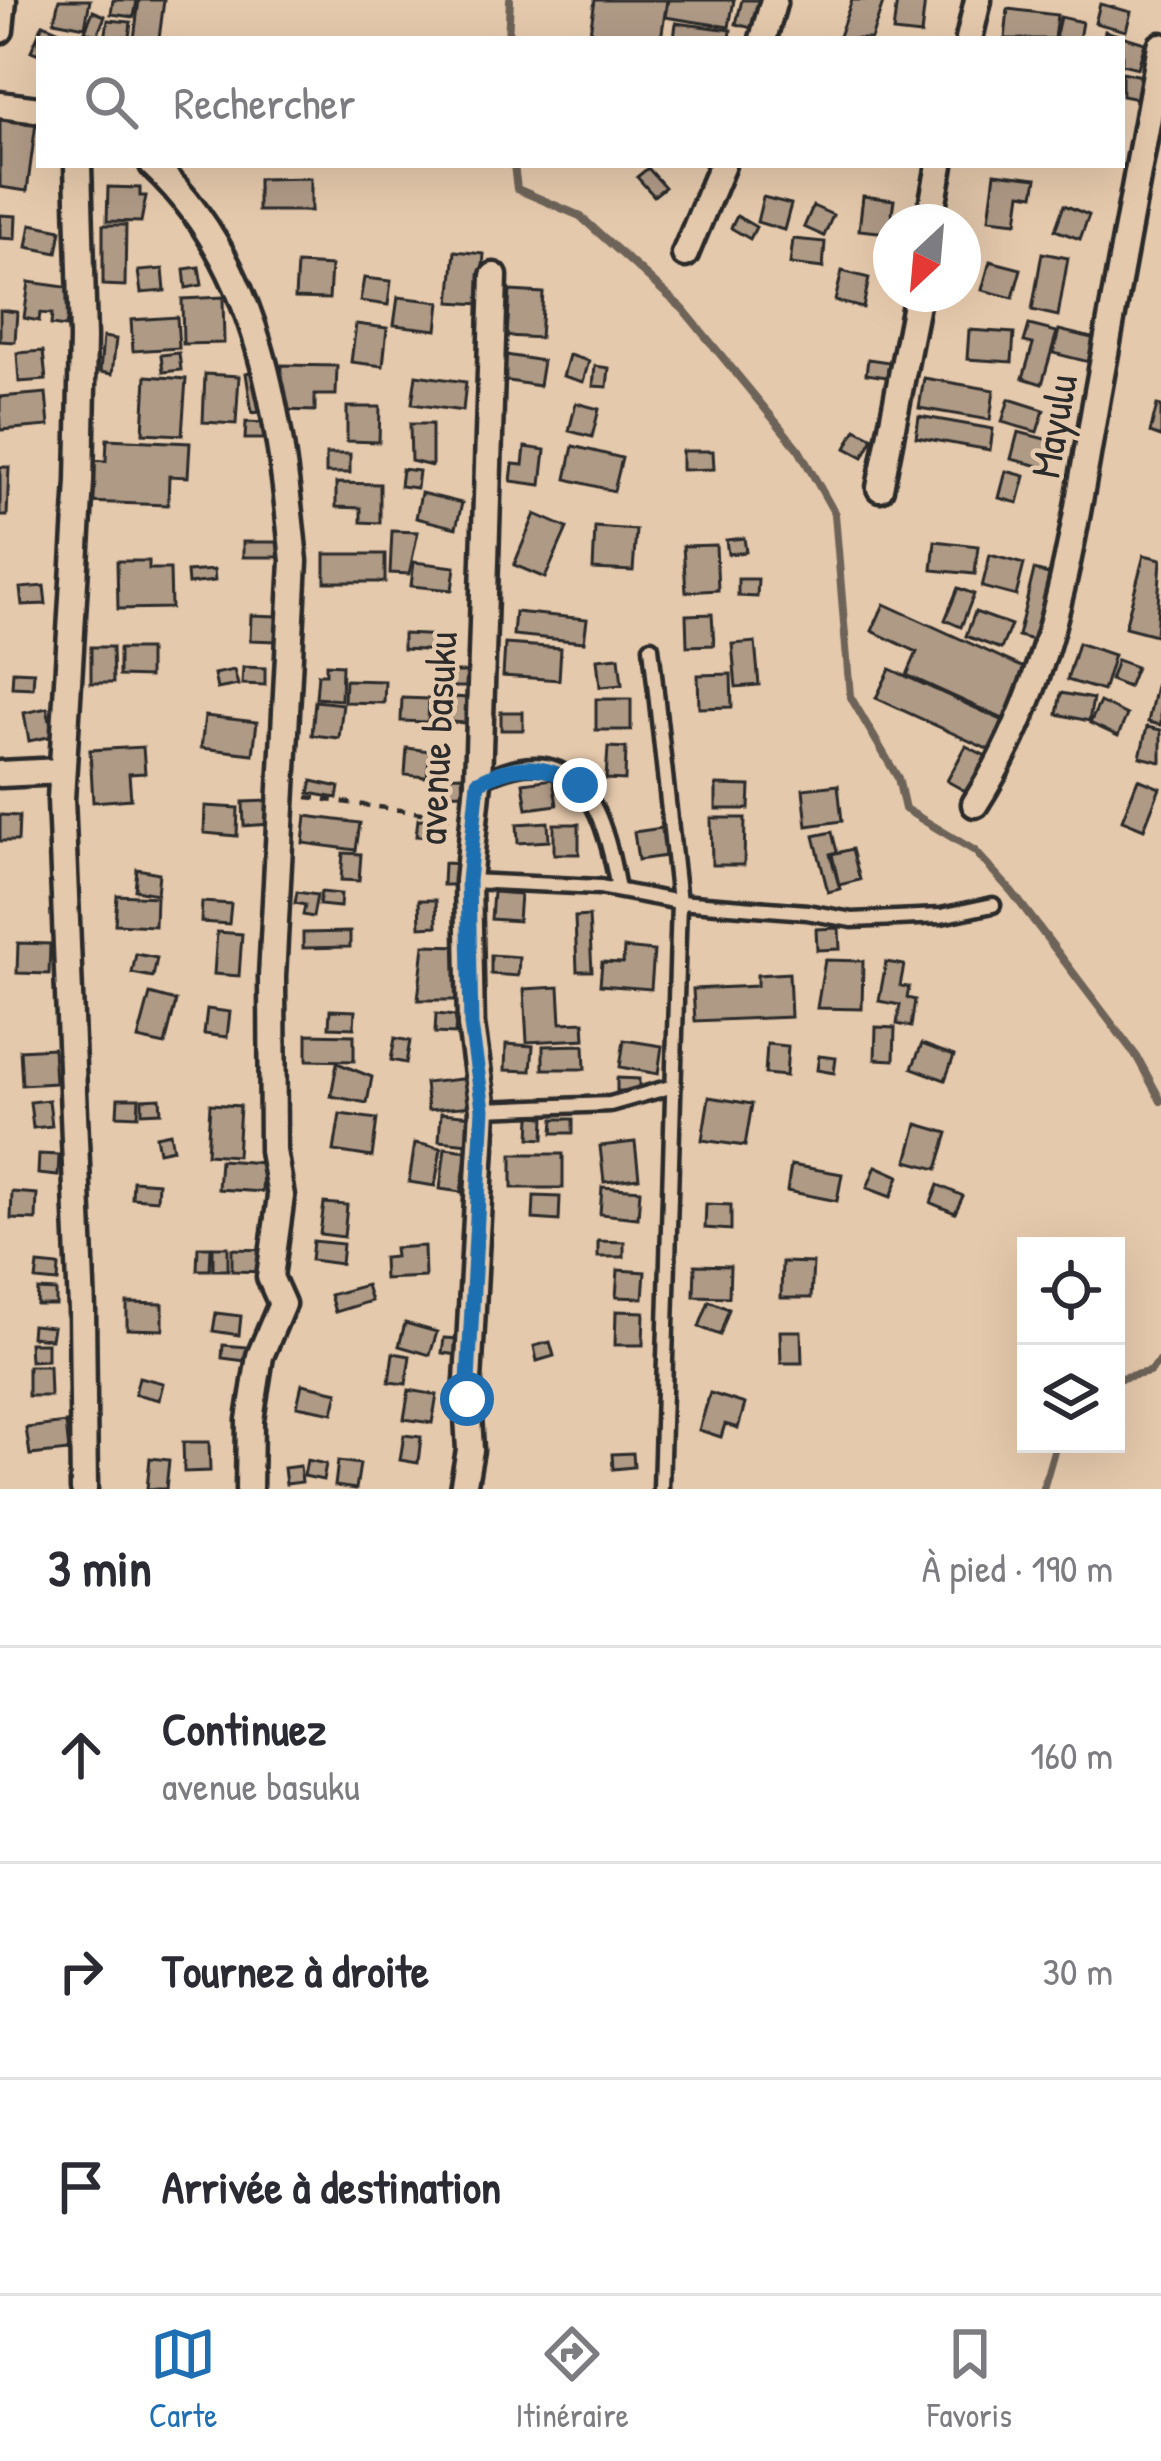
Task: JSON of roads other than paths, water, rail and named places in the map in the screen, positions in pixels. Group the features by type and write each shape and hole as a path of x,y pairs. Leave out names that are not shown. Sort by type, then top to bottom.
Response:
{"street":[{"path":"0,30 3,0"},
{"path":"764,36 774,0"},
{"path":"970,36 978,0"},
{"name":"Mayulu","path":"975,803 1010,750 1035,690 1062,599 1161,46"},
{"path":"0,105 36,110"},
{"path":"78,168 80,481 62,771 84,1489"},
{"path":"156,168 217,239 252,319 293,561 272,998 274,1150 281,1196 270,1277 281,1304 260,1356 250,1420 249,1489"},
{"path":"685,254 721,168"},
{"path":"932,204 939,168"},
{"name":"avenue basuku","path":"463,1489 470,1450 467,1399 483,1109 471,1025 468,881 478,782 494,276"},
{"path":"880,488 914,312"},
{"path":"0,774 62,771"}],"lane":[{"path":"651,647 679,902 661,1489"},
{"path":"478,782 507,766 532,765 580,785 604,818 618,889"},
{"path":"468,881 618,889 679,902 807,911 851,920 941,916 993,904"},
{"path":"483,1109 610,1104 670,1087"}],"waterway":[{"path":"508,36 510,0"},
{"path":"514,168 517,189 580,216 683,309 799,450 835,514 850,696 898,778 905,809 975,851 1012,892 1137,1057 1161,1101"},
{"path":"1125,1377 1149,1372 1161,1360"},
{"path":"1043,1489 1053,1453"}]}
